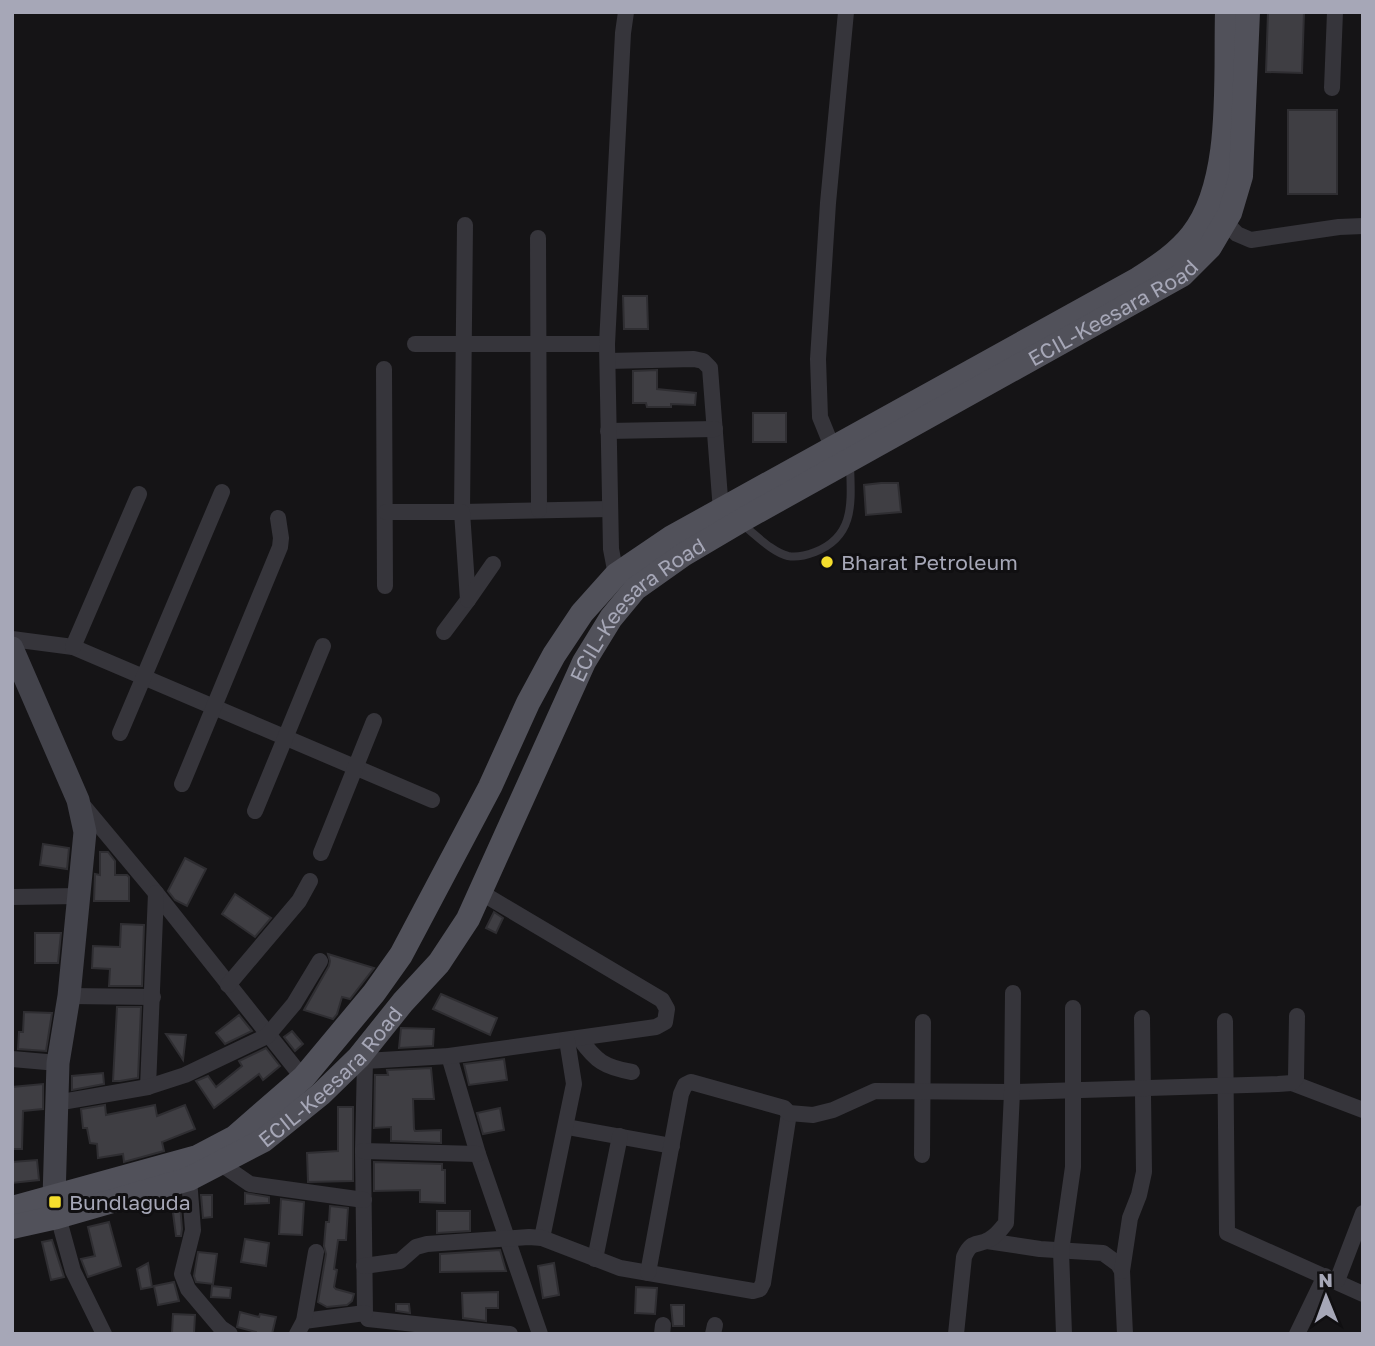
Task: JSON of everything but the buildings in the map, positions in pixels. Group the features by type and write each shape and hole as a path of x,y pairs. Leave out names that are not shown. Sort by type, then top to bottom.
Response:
{"main road":[{"name":"ECIL-Keesara Road","path":"841,455 1138,279 1168,260 1192,234 1210,204 1221,170 1227,12"},
{"name":"ECIL-Keesara Road","path":"12,1208 56,1207 189,1179 264,1140 362,1059 403,1002 439,963 468,919 584,662 611,618 635,589 730,517 841,455 1182,275 1210,247 1225,222 1241,176 1248,12"},
{"name":"ECIL-Keesara Road","path":"12,1227 56,1207 197,1157 235,1137 303,1078 374,993 401,955 489,788 528,703 554,655 582,613 616,575 672,537 730,517"}],"street":[{"path":"616,575 611,549 607,344 626,12"},
{"path":"841,455 820,417 818,359 828,204 846,12"},
{"path":"1332,88 1335,12"},
{"path":"1225,222 1237,234 1251,240 1363,226"},
{"path":"465,225 462,512 468,600"},
{"path":"538,238 539,510"},
{"path":"415,344 607,344"},
{"path":"608,361 694,359 703,362 711,371 715,429 730,517"},
{"path":"384,369 386,586"},
{"path":"608,430 715,429"},
{"path":"120,733 222,492"},
{"path":"73,647 139,494"},
{"path":"386,512 610,509"},
{"path":"182,784 280,547 278,519"},
{"path":"444,632 493,564"},
{"path":"12,639 73,647 432,800"},
{"path":"255,811 323,646"},
{"path":"12,648 19,677 78,800 85,832 69,996 58,1063 56,1207 73,1271 104,1334"},
{"path":"321,853 374,721"},
{"path":"78,800 156,893 303,1078"},
{"path":"228,985 299,901 310,881"},
{"path":"480,892 662,1000 667,1009 665,1022 656,1027 449,1056 362,1059 365,1313 368,1319 510,1334"},
{"path":"148,1087 156,893"},
{"path":"12,897 79,896"},
{"path":"56,1103 148,1087 185,1075 267,1036 294,1004 320,961"},
{"path":"988,1241 1006,1223 1013,993"},
{"path":"69,996 153,997"},
{"path":"1064,1334 1061,1251 1073,1167 1073,1007"},
{"path":"1292,1083 1298,1068 1297,1016"},
{"path":"1125,1334 1122,1271 1130,1218 1144,1172 1142,1018"},
{"path":"1225,1021 1227,1233 1363,1294"},
{"path":"922,1155 923,1022"},
{"path":"573,1039 612,1069 632,1072"},
{"path":"542,1238 574,1084 573,1039"},
{"path":"449,1056 478,1154 540,1334"},
{"path":"12,1059 58,1063"},
{"path":"648,1273 681,1094 691,1082 784,1108 789,1113 813,1115 833,1110 875,1091 1012,1092 1292,1083 1363,1110"},
{"path":"365,1266 400,1261 416,1247 427,1244 529,1237 542,1238 620,1268 753,1291 760,1289 789,1113"},
{"path":"567,1127 672,1146"},
{"path":"595,1259 620,1136"},
{"path":"363,1151 478,1154"},
{"path":"221,1164 250,1184 363,1200"},
{"path":"189,1179 193,1230 182,1274 188,1289 221,1328 230,1334"},
{"path":"1297,1334 1331,1278 1363,1213"},
{"path":"956,1334 964,1257 968,1248 976,1242 1103,1253 1118,1264 1122,1271"},
{"path":"316,1252 300,1327 365,1313"}],"lane":[{"path":"730,517 779,552 790,556 803,556 827,547 839,537 847,522 850,507 841,455"}],"place":[{"name":"Bharat Petroleum","path":"827,562"},
{"name":"Bundlaguda","path":"55,1202"}]}
